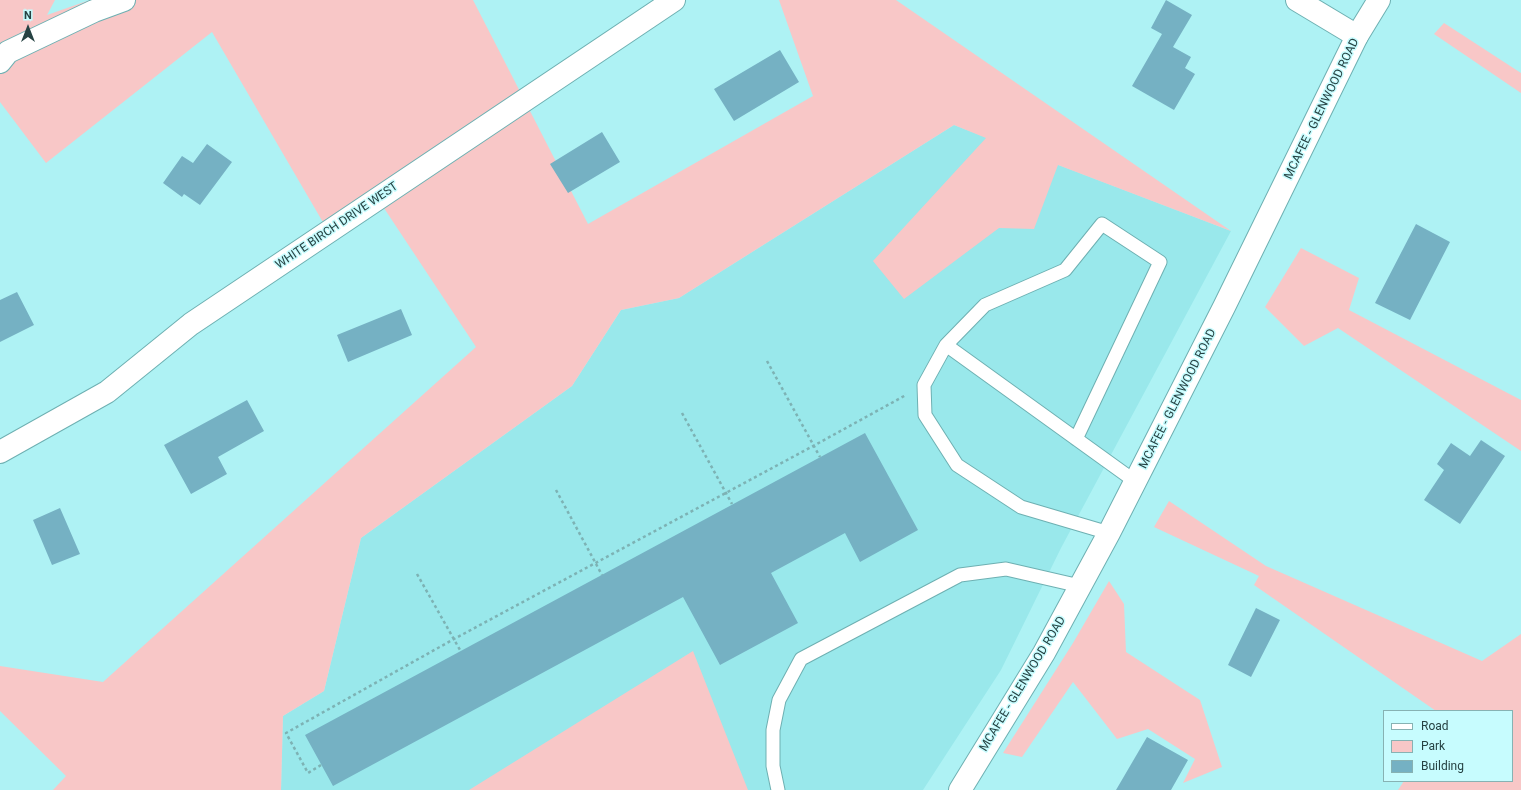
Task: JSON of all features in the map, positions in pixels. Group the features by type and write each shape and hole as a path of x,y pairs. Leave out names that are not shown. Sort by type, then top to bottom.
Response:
{"street":[{"path":"0,62 8,52 94,11 124,0"},
{"name":"WHITE BIRCH DRIVE WEST","path":"0,452 107,392 191,324 674,0"},
{"path":"1297,0 1357,36"},
{"name":"MCAFEE - GLENWOOD ROAD","path":"960,790 1044,653 1109,533 1136,482 1357,36 1379,0"}],"lane":[{"path":"1076,439 1160,262 1102,224 1065,270 985,305 946,345 924,386 925,415 957,465 1021,507 1109,533"},
{"path":"946,345 1136,482"},
{"path":"778,790 773,766 773,730 779,700 801,659 960,575 1006,569 1080,586"}],"path":[{"path":"767,361 815,445 820,457"},
{"path":"321,765 308,773 286,733 454,638 815,445 884,406 924,386"},
{"path":"682,413 732,504"},
{"path":"556,490 602,575"},
{"path":"417,574 460,650"}],"shaded area":[{"path":"954,125 1231,231 1061,548 1001,670 923,790 281,790 283,716 324,691 361,538 572,386 621,310 679,298"}],"green space":[{"path":"0,0 55,0 47,15 90,0 473,0 588,224 813,96 779,0 896,0 1231,231 1058,165 1034,229 999,228 904,299 873,261 986,138 954,125 679,298 621,310 572,386 361,538 324,691 283,716 281,790 53,790 66,776 0,711 0,666 103,682 476,347 374,193 324,224 212,32 46,163 0,102"},
{"path":"1444,23 1521,73 1521,93 1434,34"},
{"path":"1301,248 1359,278 1349,310 1521,400 1521,451 1338,328 1304,346 1265,307"},
{"path":"1169,501 1266,566 1482,661 1521,634 1521,790 1398,790 1403,782 1513,782 1513,710 1435,710 1254,585 1259,576 1154,527"},
{"path":"1109,581 1124,604 1126,652 1200,700 1222,767 1183,783 1195,759 1148,729 1117,739 1073,682 1022,757 1003,753 1073,643"},
{"path":"693,651 748,790 469,790"}],"building":[{"path":"1166,0 1192,15 1173,47 1191,57 1185,68 1195,74 1174,110 1132,86 1162,34 1151,28"},
{"path":"780,50 799,82 734,121 714,89"},
{"path":"602,132 620,162 568,193 550,164"},
{"path":"207,144 232,162 200,205 184,194 182,197 163,183 182,156 193,163"},
{"path":"1416,224 1450,242 1410,320 1375,303"},
{"path":"17,292 34,325 0,342 0,300"},
{"path":"401,309 412,335 348,362 337,335"},
{"path":"247,400 264,431 218,457 227,474 191,494 164,445"},
{"path":"865,433 918,530 860,562 845,533 771,573 798,623 720,665 683,597 333,786 305,735"},
{"path":"1481,440 1505,456 1460,524 1424,500 1444,470 1437,464 1451,443 1470,456"},
{"path":"60,508 80,554 52,565 33,520"},
{"path":"1256,608 1280,620 1251,677 1228,665"},
{"path":"1147,737 1188,760 1171,790 1116,790"}]}
